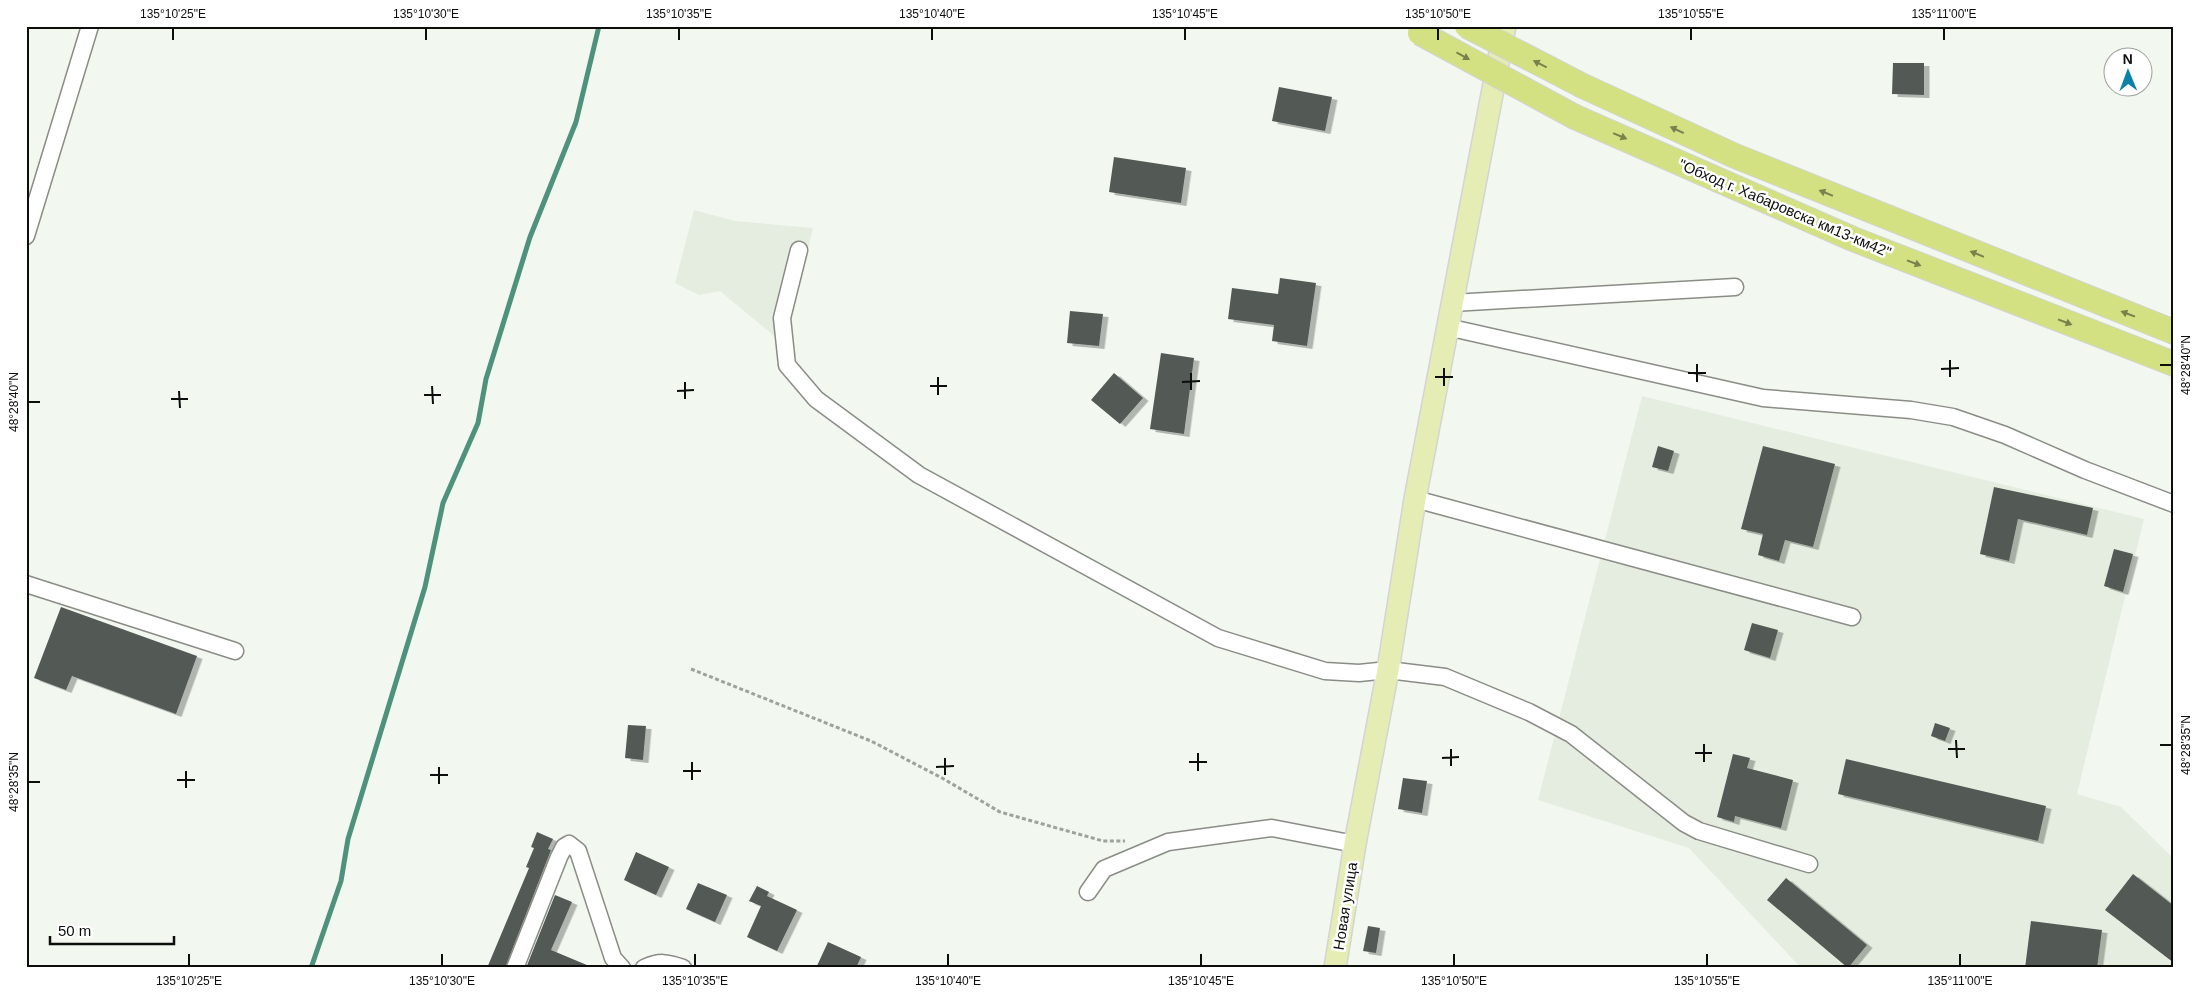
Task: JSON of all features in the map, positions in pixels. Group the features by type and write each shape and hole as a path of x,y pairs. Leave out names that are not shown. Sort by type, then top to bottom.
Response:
{"highway":[{"name":"\"Обход г. Хабаровска км13-км42\"","path":"1466,26 1583,86 1735,156 2174,332"},
{"name":"\"Обход г. Хабаровска км13-км42\"","path":"1415,29 1575,117 1853,239 2174,364"}],"main road":[{"name":"Новая улица","path":"1335,968 1355,844 1388,670 1415,499 1505,26"}],"street":[{"path":"26,236 90,26"},
{"path":"799,250 782,318 787,364 816,399 919,475 1218,638 1326,671 1359,673 1388,670 1445,677 1529,712 1571,734 1684,823 1700,831 1809,864"},
{"path":"1452,303 1735,287"},
{"path":"1447,327 1753,396 1912,410 1954,417 2005,435 2085,470 2174,504"},
{"path":"1415,499 1852,618"},
{"path":"26,584 235,651"},
{"path":"1088,892 1104,869 1168,842 1272,828 1355,844"},
{"path":"515,968 559,857 564,847 569,844 578,851 613,958 622,968"},
{"path":"644,968 656,962 666,962 683,968"}],"path":[{"path":"691,669 871,741 942,778 1000,812 1103,841 1131,842"}],"shaded area":[{"path":"694,210 735,221 813,228 785,345 720,291 699,295 675,283"},
{"path":"1642,396 2144,519 2077,794 2121,807 2174,859 2174,968 1801,968 1689,848 1538,800"}],"building":[{"path":"1893,63 1924,63 1924,95 1892,94"},
{"path":"1279,87 1332,97 1325,131 1272,121"},
{"path":"1114,157 1186,168 1181,203 1109,192"},
{"path":"1280,278 1316,283 1307,346 1272,341 1274,325 1228,319 1232,288 1278,294"},
{"path":"1070,311 1103,314 1099,346 1067,343"},
{"path":"1161,353 1194,358 1184,434 1150,429"},
{"path":"1114,373 1143,398 1120,424 1091,400"},
{"path":"1658,446 1674,451 1668,471 1652,467"},
{"path":"1763,446 1835,464 1813,547 1785,540 1779,561 1758,555 1763,534 1741,529"},
{"path":"1994,487 2093,508 2087,535 2018,519 2009,561 1980,554"},
{"path":"2114,549 2133,554 2123,592 2104,586"},
{"path":"61,607 197,656 176,714 72,676 66,690 34,678"},
{"path":"1752,623 1778,630 1770,658 1744,650"},
{"path":"1935,723 1950,728 1945,741 1931,736"},
{"path":"628,725 646,726 643,760 625,758"},
{"path":"1733,754 1750,758 1747,768 1793,780 1781,828 1735,816 1734,822 1717,817"},
{"path":"1846,759 2046,806 2038,841 1838,794"},
{"path":"1403,778 1427,781 1422,813 1398,809"},
{"path":"537,832 553,839 548,849 551,850 505,968 487,968 529,868 526,867 534,848 531,847"},
{"path":"636,852 669,867 656,895 624,880"},
{"path":"2133,874 2174,906 2174,963 2105,910"},
{"path":"1786,878 1867,945 1848,968 1767,900"},
{"path":"698,883 727,895 715,922 686,909"},
{"path":"757,886 769,892 767,896 797,910 777,951 747,937 761,906 749,901"},
{"path":"555,895 572,902 551,950 594,968 526,968"},
{"path":"2031,921 2102,930 2097,968 2025,968"},
{"path":"1368,926 1380,928 1376,953 1363,951"},
{"path":"828,942 861,957 856,968 816,968"}],"waterway":[{"path":"311,968 341,881 348,839 425,587 443,503 478,423 486,379 530,237 576,122 599,26"}],"railway":[{"path":"26,32 28,26"}]}
